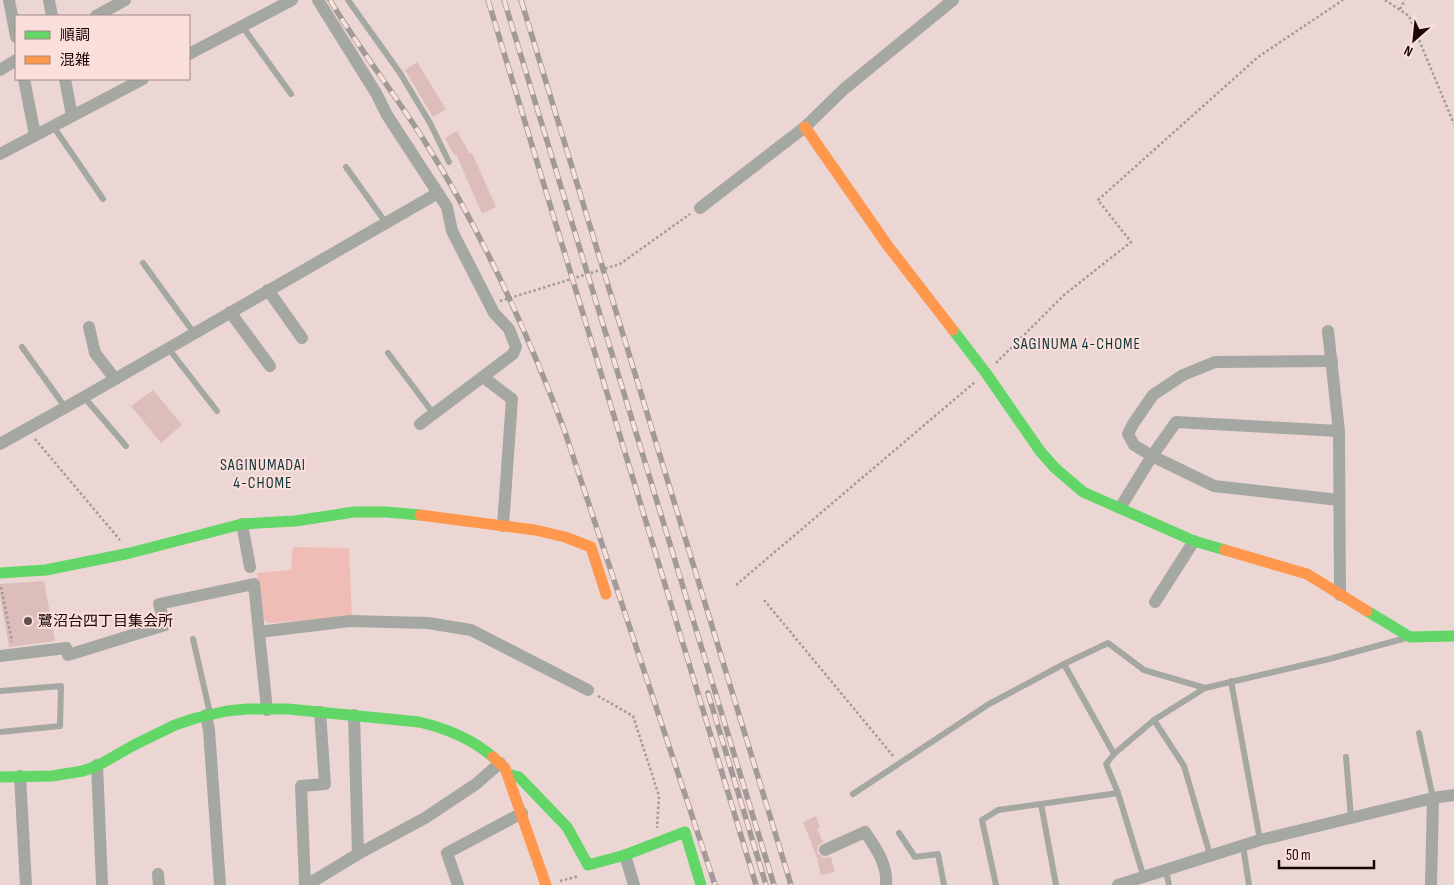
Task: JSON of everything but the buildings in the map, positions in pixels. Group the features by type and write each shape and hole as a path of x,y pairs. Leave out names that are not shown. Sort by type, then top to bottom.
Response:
{"street":[{"path":"9,0 15,32"},
{"path":"49,0 52,15"},
{"path":"98,15 125,0"},
{"path":"190,53 292,0"},
{"path":"318,0 376,93 386,114 447,207 452,231 494,313 509,329 516,347 513,354 420,424"},
{"path":"700,208 805,127 844,89 953,0"},
{"path":"0,70 15,61"},
{"path":"24,80 35,135"},
{"path":"65,80 72,116"},
{"path":"0,154 141,80"},
{"path":"805,127 888,246 986,373 1040,451 1055,468 1083,492 1194,541 1307,574 1410,637 1454,636"},
{"path":"0,444 438,194"},
{"path":"268,290 302,338"},
{"path":"230,312 270,366"},
{"path":"89,327 95,353 115,379"},
{"path":"1328,330 1339,431 1340,595"},
{"path":"1332,361 1215,362 1183,375 1153,395 1128,434 1134,445 1152,456 1214,486 1339,500"},
{"path":"483,377 512,399 503,526"},
{"path":"1120,508 1152,456 1176,422 1339,431"},
{"path":"0,573 46,570 130,552 242,524 295,521 354,512 386,512 436,516 535,530 565,537 591,547 606,594"},
{"path":"242,524 250,567"},
{"path":"1155,602 1194,541"},
{"path":"0,656 66,648 68,655 165,625 159,604 254,584 267,710"},
{"path":"259,632 350,621 428,623 471,630 588,690"},
{"path":"0,777 74,774 97,765 180,723 208,715 249,709 320,712 416,722 433,726 463,738 500,762 508,774 551,884"},
{"path":"320,712 325,784 301,786 306,885 358,854 425,818 476,784 500,762"},
{"path":"208,715 220,885"},
{"path":"354,715 358,854"},
{"path":"97,765 102,885"},
{"path":"508,774 519,778 538,794 567,826 588,865 625,856 685,832 701,885"},
{"path":"20,776 26,885"},
{"path":"1118,885 1260,840 1351,817 1454,795"},
{"path":"1431,885 1433,798"},
{"path":"458,885 447,853 522,813"},
{"path":"825,850 865,832 878,852 887,874 886,885"},
{"path":"625,856 634,885"}],"lane":[{"path":"348,0 400,73 430,123 449,162"},
{"path":"242,26 291,94"},
{"path":"53,126 102,199"},
{"path":"346,167 386,223"},
{"path":"143,264 194,333"},
{"path":"22,348 65,407"},
{"path":"168,348 217,411"},
{"path":"388,353 433,413"},
{"path":"84,397 126,446"},
{"path":"1144,878 1118,793 1106,764 1114,754 1154,720 1205,688 1329,659 1410,637"},
{"path":"193,639 208,715"},
{"path":"853,794 989,704 1108,643 1144,670 1205,688"},
{"path":"1064,664 1114,754"},
{"path":"1231,681 1260,840"},
{"path":"0,691 61,686 60,726 0,732"},
{"path":"1154,720 1184,766 1210,855"},
{"path":"1419,733 1433,798"},
{"path":"1346,757 1351,817"},
{"path":"996,885 982,820 998,810 1118,793"},
{"path":"1041,804 1056,885"},
{"path":"899,833 915,857 938,854 944,885"},
{"path":"1244,846 1249,885"},
{"path":"1166,871 1168,885"}],"path":[{"path":"736,585 986,373 1064,295 1131,242 1098,200 1258,56 1343,0"},
{"path":"1385,0 1409,16 1454,124"},
{"path":"1400,9 1406,0"},
{"path":"494,303 620,264 700,208"},
{"path":"26,429 130,552"},
{"path":"1,585 15,653"},
{"path":"764,600 900,764"},
{"path":"588,690 633,716 659,796 656,844"},
{"path":"551,884 580,875 588,865"}],"shaded area":[{"path":"293,547 349,548 352,617 268,623 263,619 257,573 291,570"}],"railway":[{"path":"330,0 446,176 484,246 518,318 564,429 715,885"},
{"path":"488,0 756,885"},
{"path":"504,0 774,885"},
{"path":"521,0 791,885"},
{"path":"708,693 766,885"}],"traffic: fast":[{"path":"953,330 986,373 1040,451 1055,468 1083,492 1194,541 1225,550"},
{"path":"0,573 46,570 130,553 242,524 295,521 354,512 420,515"},
{"path":"1367,611 1410,637 1454,636"},
{"path":"0,777 52,776 83,771 99,765 175,725 227,711 247,709 288,709 419,722 439,727 458,735 493,757"},
{"path":"508,774 519,777 567,827 588,865 625,855 685,832 701,885"}],"traffic: slow":[{"path":"805,127 888,246 953,330"},
{"path":"420,515 535,530 565,537 591,547 606,594"},
{"path":"1225,550 1307,574 1367,611"},
{"path":"493,757 505,768 546,885"}],"place":[{"name":"鷺沼台四丁目集会所","path":"28,621"}],"district":[{"name":"SAGINUMA 4-CHOME","path":"1077,344"},
{"name":"SAGINUMADAI 4-CHOME","path":"263,474"}]}
